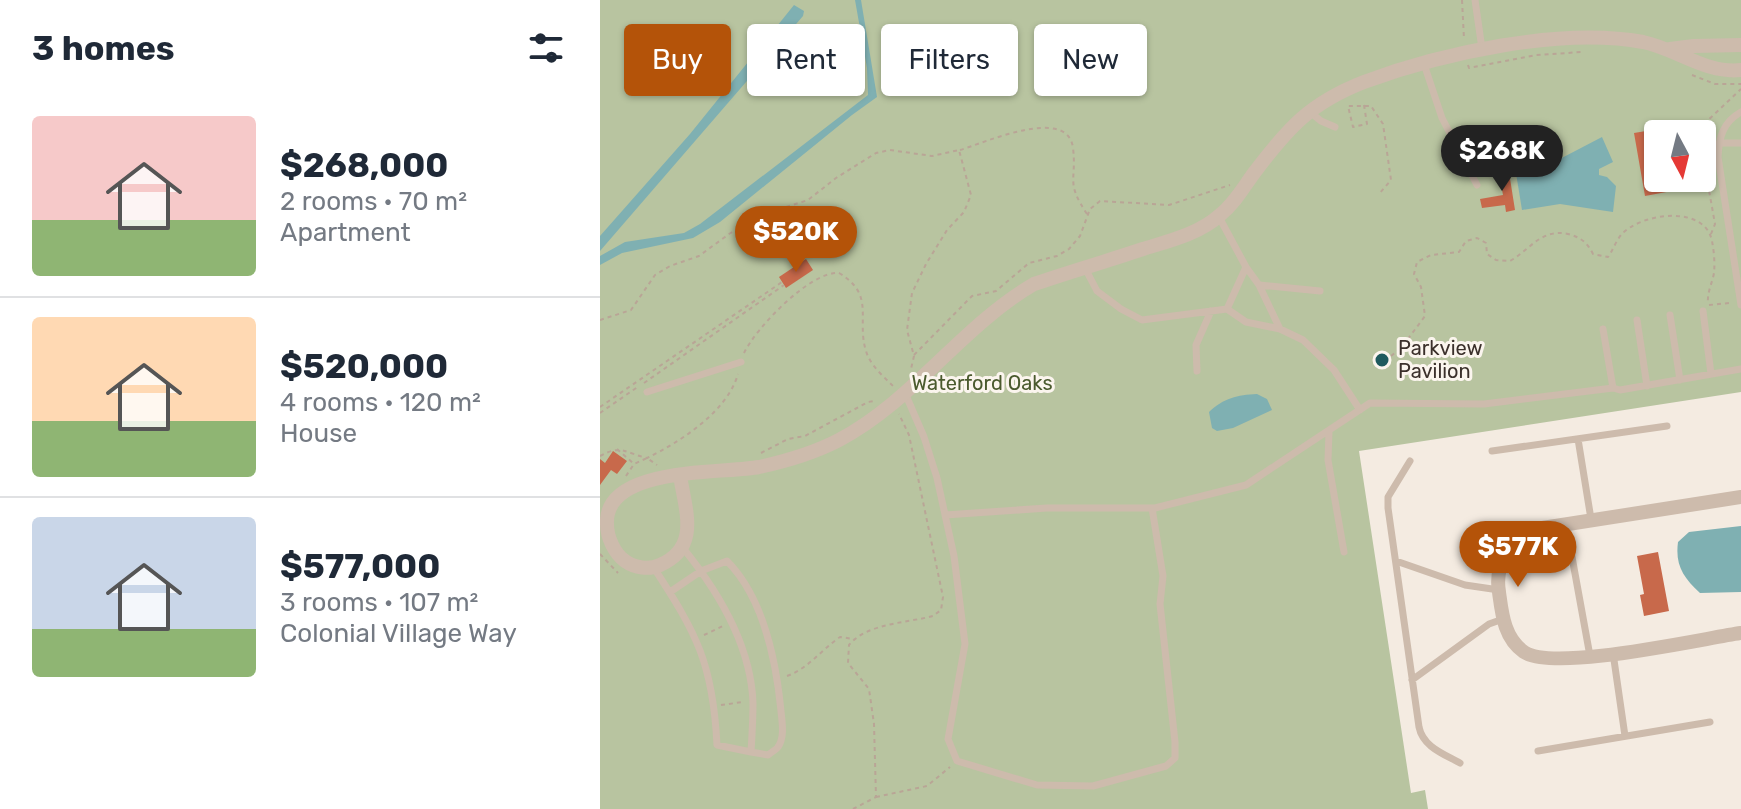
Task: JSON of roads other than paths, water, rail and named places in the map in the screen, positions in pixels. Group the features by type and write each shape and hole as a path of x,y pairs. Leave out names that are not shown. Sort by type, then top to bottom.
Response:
{"street":[{"path":"680,475 687,517 687,537 683,548 672,560 654,568 639,568 624,561 609,535 607,514 618,496 629,487 651,479 680,475 753,468 786,461 838,440 995,311 1034,284 1184,236 1219,217 1234,202 1284,134 1308,110 1365,82 1482,50 1586,37 1642,42 1670,49 1689,60 1729,71 1741,70"},
{"path":"1670,49 1741,45"},
{"path":"1741,497 1536,529 1513,544 1499,570 1503,619 1511,637 1524,652 1542,659 1613,653 1741,633"}],"lane":[{"path":"1475,0 1482,50"},
{"path":"1424,64 1442,118 1477,185"},
{"path":"1308,110 1335,127"},
{"path":"1741,112 1724,125 1718,157 1741,304"},
{"path":"1719,143 1741,143"},
{"path":"1219,217 1259,285 1280,329"},
{"path":"1227,309 1246,267"},
{"path":"1085,268 1097,291 1142,320 1227,309 1246,322 1280,329 1303,340 1334,370 1360,410"},
{"path":"1259,285 1320,291"},
{"path":"1705,308 1711,374"},
{"path":"1197,371 1196,345 1211,311"},
{"path":"1670,315 1680,380"},
{"path":"1637,320 1647,386"},
{"path":"1603,329 1613,388"},
{"path":"647,392 741,362"},
{"path":"945,515 1047,508 1152,508 1246,485 1370,403 1484,404 1613,388 1620,390 1741,369"},
{"path":"903,387 924,437 945,515 965,644 948,739 957,761 1037,785 1093,786 1166,766 1175,758 1160,604 1163,576 1152,508"},
{"path":"1492,451 1667,426"},
{"path":"1329,432 1328,460 1344,552"},
{"path":"1578,439 1591,520"},
{"path":"1410,461 1388,497 1421,738 1460,763"},
{"path":"1566,524 1590,656"},
{"path":"683,548 732,622 753,700 751,752"},
{"path":"654,568 670,592 686,616 703,653 715,700 717,745 768,755 778,748 783,733 778,677 763,623 738,572 727,561 701,571 670,592"},
{"path":"1396,561 1465,585 1499,590"},
{"path":"1412,680 1462,642 1489,624 1503,619"},
{"path":"1613,653 1625,736"},
{"path":"1538,751 1710,722"}],"water":[{"path":"855,0 861,0 865,24 859,24"},
{"path":"794,5 804,11 796,24 779,24"},
{"path":"865,24 877,97 720,222 693,238 622,253 600,265 600,256 625,242 684,233 700,224 868,95"},
{"path":"747,63 747,81 600,251 600,236 721,96 731,96 731,83"},
{"path":"1602,137 1613,162 1599,169 1599,175 1607,177 1616,186 1613,212 1560,204 1522,210 1515,167 1556,161"},
{"path":"1257,394 1267,399 1272,410 1233,428 1217,431 1212,428 1209,412 1220,403"},
{"path":"1741,526 1741,592 1700,593 1682,570 1678,542 1689,532"}],"place":[{"name":"Parkview Pavilion","path":"1382,360"}],"park label":[{"name":"Waterford Oaks","path":"982,383"}]}
